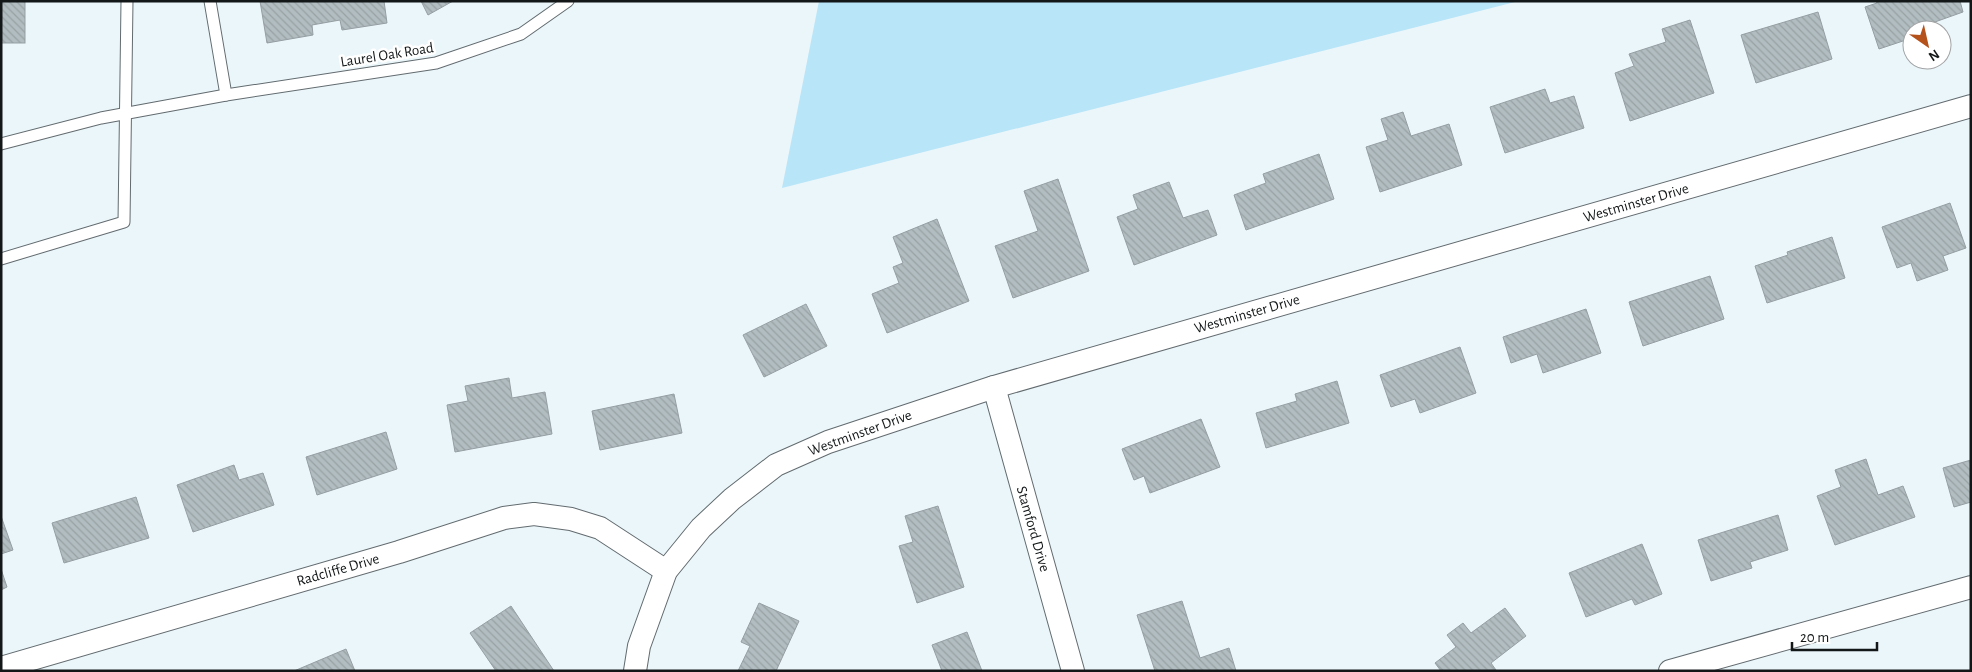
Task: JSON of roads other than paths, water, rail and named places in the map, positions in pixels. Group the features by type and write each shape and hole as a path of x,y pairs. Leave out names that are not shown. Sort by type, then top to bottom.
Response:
{"street":[{"name":"Westminster Drive","path":"635,671 639,646 666,572 700,528 732,499 776,464 828,442 994,387 1971,106"},
{"name":"Stamford Drive","path":"994,387 1073,671"},
{"name":"Radcliffe Drive","path":"1,668 399,552 504,518 534,514 571,518 600,528 666,572"},
{"path":"1670,671 1971,588"}],"lane":[{"path":"1,260 124,222 127,1"},
{"path":"210,1 226,95"},
{"name":"Laurel Oak Road","path":"1,144 126,113 226,95 436,64 521,34 568,1"}]}
